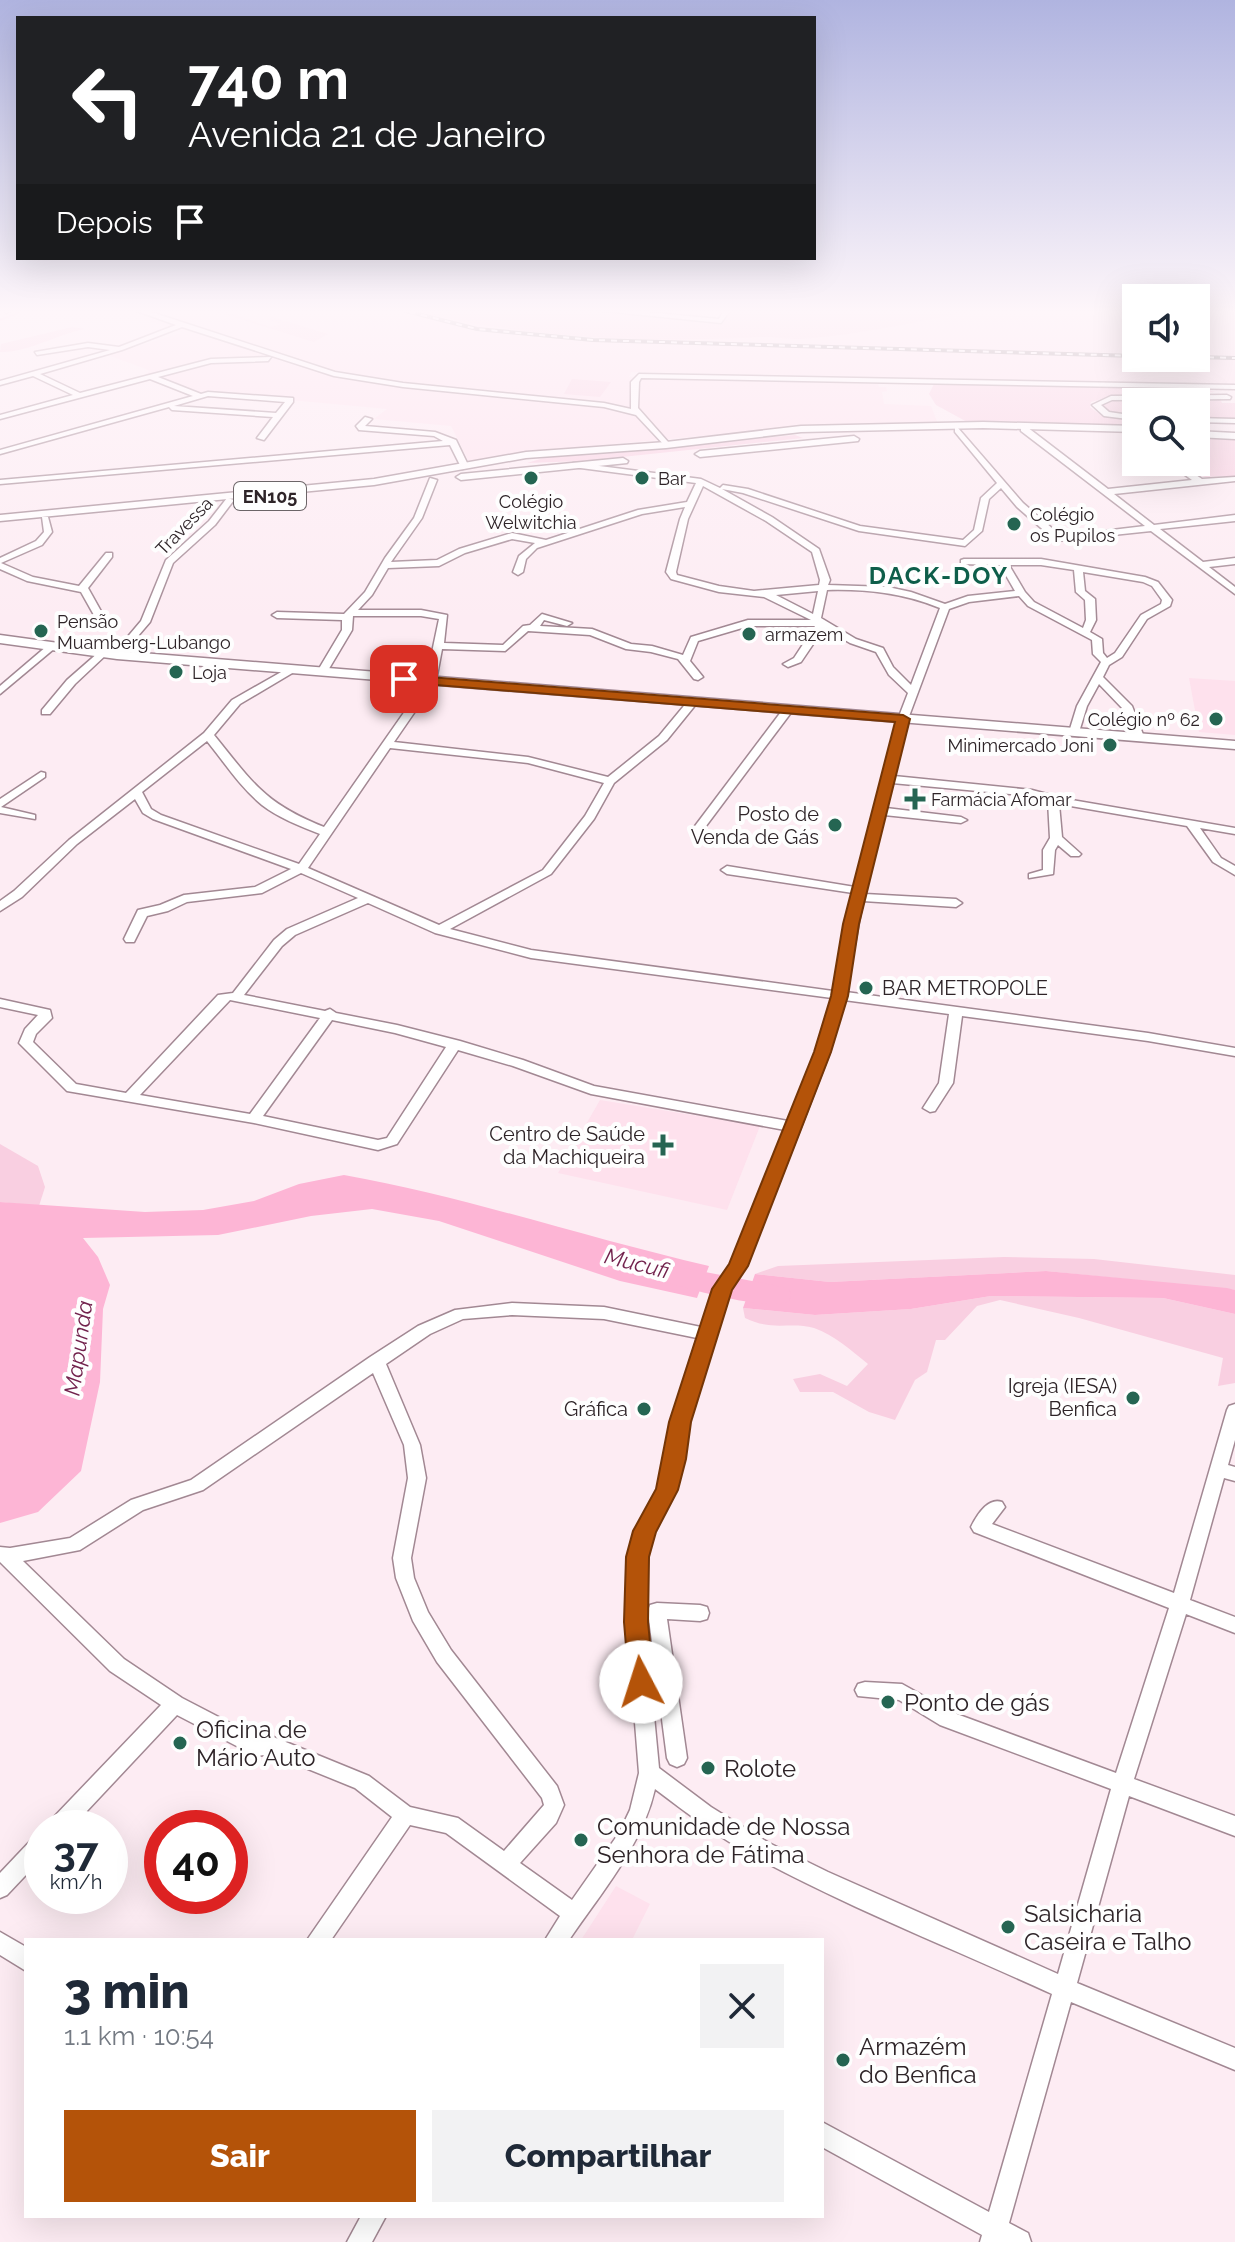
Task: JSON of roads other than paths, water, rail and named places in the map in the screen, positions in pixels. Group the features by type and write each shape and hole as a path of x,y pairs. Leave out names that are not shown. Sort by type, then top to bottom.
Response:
{"main road":[{"name":"EN105","path":"0,521 374,482 526,455 666,445 775,432 983,425 1122,430"},
{"path":"1210,432 1234,427"},
{"path":"1210,431 1234,427"},
{"name":"EN105","path":"0,521 958,430 1122,431"},
{"path":"775,432 798,432 812,438 789,445"},
{"path":"526,455 516,460 517,466 540,470"},
{"path":"0,639 102,654 1235,745"}],"street":[{"path":"0,452 140,414"},
{"path":"253,414 276,415 261,438"},
{"path":"639,414 666,445"},
{"path":"368,419 362,428 435,434 453,442 465,467"},
{"path":"1210,423 1234,427"},
{"path":"1024,429 1235,591"},
{"path":"958,430 1057,551 1078,569 1151,582 1167,600 1162,608 1144,617 1119,655 1106,662 1082,706 1074,732"},
{"path":"0,482 453,442"},
{"path":"576,465 706,483 745,491 859,528 965,543 978,531 985,498 1001,484"},
{"path":"1191,476 1200,482"},
{"path":"1107,492 1235,479"},
{"path":"322,672 347,630 348,615 369,593 418,518 433,480"},
{"path":"706,483 690,504 671,572 674,577 717,588 766,594 824,588 892,590 926,598 945,607 968,599 1021,593"},
{"path":"706,483 769,519 816,551 822,564 824,588 819,621 798,660 788,664"},
{"name":"Travessa","path":"117,655 145,622 169,562 212,523 230,500"},
{"path":"518,572 527,552 545,542 641,512 690,504"},
{"path":"964,562 1004,563 1153,527 1235,518"},
{"path":"0,564 44,538 48,532 45,519"},
{"path":"385,565 439,563 462,551 512,536 545,542"},
{"path":"82,589 109,555"},
{"path":"1202,565 1235,561"},
{"path":"1004,563 1031,604 1097,639 1098,654 1106,662"},
{"path":"0,564 30,579 82,589 87,592 102,622"},
{"path":"1078,569 1081,592 1090,599 1091,620 1085,633"},
{"path":"766,594 853,641 880,650 882,662 890,673 911,691"},
{"path":"557,1938 626,1840 640,1812 649,1773 636,1622 637,1557 644,1531 667,1490 680,1422 722,1289 738,1266 823,1052 839,996 859,894 903,719 945,607"},
{"path":"130,939 142,913 184,899 258,890 301,869 431,681 440,646 437,639 444,617 421,613 277,615"},
{"path":"686,660 694,639 748,623 819,621"},
{"path":"440,646 505,648 521,631 534,627 592,632 629,647 652,649 686,660 698,677"},
{"path":"0,691 50,648"},
{"path":"46,712 71,682 102,654"},
{"path":"0,907 136,791 208,735 236,702 290,670"},
{"path":"1097,677 1128,708 1139,737"},
{"path":"439,930 547,872 590,817 610,781 663,738 692,703"},
{"path":"696,832 788,710"},
{"path":"208,735 245,783 263,800 276,810 328,833"},
{"path":"388,745 514,756 571,768 610,781"},
{"path":"0,804 41,775"},
{"path":"888,779 1032,793 1235,831"},
{"path":"136,791 147,811 157,817 301,869 439,930 509,949 588,964 956,1011 1235,1052"},
{"path":"1033,876 1049,872 1049,850 1056,838 1053,797"},
{"path":"0,810 31,817"},
{"path":"880,811 961,820"},
{"path":"1192,825 1217,860 1235,871"},
{"path":"1056,838 1075,854"},
{"path":"727,870 859,894 956,903"},
{"path":"237,996 278,943 291,932 369,898"},
{"path":"130,1097 223,998 237,996 330,1013 455,1044 591,1090 794,1127"},
{"path":"0,1003 45,1013 45,1018 30,1032 26,1043 72,1088 254,1119 378,1145 387,1144 455,1044"},
{"path":"930,1108 946,1083 956,1011"},
{"path":"254,1119 330,1013"},
{"path":"3,1553 74,1545 137,1505 197,1485 376,1361 424,1330 461,1314 512,1309 604,1313 706,1334"},
{"path":"376,1361 412,1445 417,1478 402,1558 405,1578 420,1615 444,1656 550,1793 554,1805 549,1816 506,1863"},
{"path":"994,2236 1123,1783 1180,1603 1226,1472 1235,1410"},
{"path":"996,1507 980,1527 1235,1625"},
{"path":"3,1553 117,1665 175,1704 257,1747 271,1745 362,1782 405,1815 451,1825 574,1914"},
{"path":"677,1758 657,1611 700,1613"},
{"path":"865,1690 902,1692 947,1719 1235,1826"},
{"path":"74,1810 175,1704"},
{"path":"649,1773 704,1814 762,1850 1066,1989 1235,2059"},
{"path":"319,1938 405,1815"},
{"path":"0,1888 24,1862"},
{"path":"0,1943 24,1959"},
{"path":"824,2135 994,2236 1019,2242"},
{"path":"359,2242 373,2218"}],"water":[{"name":"Mapunda","path":"344,1175 482,1206 709,1266 697,1298 620,1281 439,1221 372,1209 311,1216 218,1235 83,1238 98,1257 110,1285 103,1309 100,1382 81,1471 38,1512 0,1523 0,1202 145,1212 203,1210 254,1201 299,1184"},
{"path":"1046,1271 1227,1288 1235,1290 1235,1314 1163,1298 991,1296 911,1309 815,1315 743,1308 755,1274 830,1282"}],"waterway":[{"name":"Mucufi","path":"674,1275 722,1287 779,1295"}],"place":[{"name":"Colégio Welwitchia","path":"531,478"},
{"name":"Bar","path":"642,478"},
{"name":"Colégio os Pupilos","path":"1014,524"},
{"name":"Pensão Muamberg-Lubango","path":"41,631"},
{"name":"armazem","path":"749,634"},
{"name":"Loja","path":"176,672"},
{"name":"Colégio nº 62","path":"1216,719"},
{"name":"Minimercado Joni","path":"1110,745"},
{"name":"Farmácia Afomar","path":"915,799"},
{"name":"Posto de Venda de Gás","path":"835,825"},
{"name":"BAR METROPOLE","path":"866,988"},
{"name":"Centro de Saúde da Machiqueira","path":"663,1145"},
{"name":"Igreja (IESA) Benfica","path":"1133,1398"},
{"name":"Gráfica","path":"644,1409"},
{"name":"Ponto de gás","path":"888,1702"},
{"name":"Oficina de Mário Auto","path":"180,1743"},
{"name":"Rolote","path":"708,1768"},
{"name":"Comunidade de Nossa Senhora de Fátima","path":"581,1840"},
{"name":"Salsicharia Caseira e Talho","path":"1008,1927"},
{"name":"Armazém do Benfica","path":"843,2060"}],"district":[{"name":"DACK-DOY","path":"939,575"}]}
